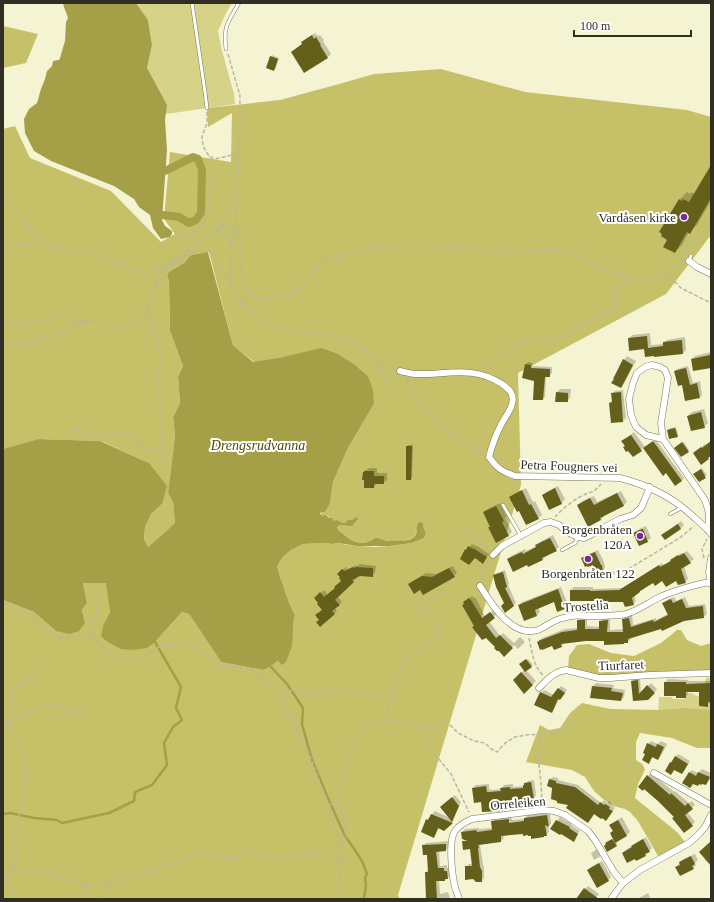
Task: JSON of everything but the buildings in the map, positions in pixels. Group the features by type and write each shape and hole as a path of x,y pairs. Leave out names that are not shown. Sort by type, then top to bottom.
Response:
{"street":[{"path":"690,258 697,267 711,274"},
{"path":"652,365 665,370 668,378 662,418 663,439 646,435 636,427 629,399 637,373 645,367 652,365"},
{"path":"400,371 414,374 458,372 480,374 490,377 510,390 512,404 496,435 489,457"},
{"name":"Petra Fougners vei","path":"663,439 705,500 710,513 709,532"},
{"name":"Petra Fougners vei","path":"489,457 498,469 515,476 620,478 650,487 682,507 709,532"},
{"path":"493,554 502,546 544,523 551,522 559,525 567,532 584,538 620,519 633,515 641,508 650,487"},
{"path":"711,558 709,572 711,582"},
{"name":"Trostelia","path":"527,632 539,630 558,619 573,616 625,614 642,608 657,598 673,592 711,582"},
{"path":"480,586 490,603 507,621 516,628 527,632"},
{"name":"Tiurfaret","path":"539,688 552,675 566,670 599,678 711,673"},
{"path":"654,773 711,805"},
{"name":"Orreleiken","path":"459,899 454,886 451,865 452,840 454,832 464,822 472,819 543,810 554,811 565,815 588,831 614,872 623,883"},
{"path":"611,899 623,883 640,870 689,843 705,827 711,816"}],"lane":[{"path":"192,3 206,92 207,108"},
{"path":"226,49 225,37 227,25 239,3"},
{"path":"503,504 520,536"},
{"path":"670,514 682,507"},
{"path":"562,550 575,543 578,537"}],"path":[{"path":"226,49 240,96 239,155 231,270 233,290"},
{"path":"175,238 187,236 201,226 207,216 214,171 213,163 203,146 202,137 207,123 207,108"},
{"path":"209,156 215,158 239,155"},
{"path":"3,197 42,242 61,251 86,252 106,257 136,271 157,271 216,230 224,225 230,224 240,235 242,246 241,268 243,280 251,297"},
{"path":"216,230 225,213 236,205"},
{"path":"684,250 711,226"},
{"path":"216,230 226,234 232,244"},
{"path":"3,246 42,242"},
{"path":"239,300 245,300 251,297 267,299 289,296 301,287 324,260 376,246 437,246 496,253 548,250 573,252 602,269 629,279 648,280 657,278 666,273 681,260 690,258"},
{"path":"166,475 159,394 156,378 162,360 156,338 147,323 148,309 156,286 169,266 191,252 212,251 239,300 256,317 274,326 294,333 339,336 360,345 380,365 390,388"},
{"path":"156,286 157,271"},
{"path":"666,273 682,288 711,303"},
{"path":"480,374 500,355 518,345 531,341 561,338 589,321 611,312 616,304 617,291 629,279"},
{"path":"3,324 56,319 92,321 110,327 131,325 141,319 148,309"},
{"path":"3,342 26,345 46,339 67,327 92,321"},
{"path":"380,365 400,371 423,406 452,436 489,457"},
{"path":"69,431 78,430 98,436 125,432 143,448 157,449 164,455"},
{"path":"551,522 560,512 579,497 597,489 602,483 602,478"},
{"path":"611,573 627,570 680,537 699,522"},
{"path":"461,527 493,554 487,561 480,586"},
{"path":"91,634 96,616 99,589"},
{"path":"387,720 388,700 401,671 403,660 439,636 438,629 427,614 420,610 420,605 444,592"},
{"path":"3,604 30,614 47,630 62,638 91,634"},
{"path":"527,632 534,660 540,672 548,678"},
{"path":"91,634 108,654 115,659 127,660 146,656 162,645 183,643 201,650 220,666 254,670 283,694 288,714 305,744 329,805 341,845 342,862 336,899"},
{"path":"7,723 8,705 12,700 13,689 32,676 40,667"},
{"path":"283,694 293,690 319,695 332,690 341,689 388,700"},
{"path":"7,723 49,704 79,711 87,708"},
{"path":"341,845 346,837 341,801 342,772 351,748 367,725 387,720 432,728 447,722 458,733 474,741 485,742 491,749 497,752 505,743 515,737 563,730 573,720"},
{"path":"3,721 7,723 14,734 27,781 13,836 17,852 14,871"},
{"path":"422,727 425,742 451,774 472,819"},
{"path":"541,734 538,756 543,810"},
{"path":"329,805 341,801"},
{"path":"16,899 3,877 14,871 40,872 84,885 112,881 177,863 192,855 203,852 227,859 241,856 248,851 261,857 273,859 323,851 333,859 342,862"},
{"path":"101,899 112,881"},
{"path":"84,885 89,899"}],"shaded area":[{"path":"136,3 232,3 218,31 234,94 235,104 166,114 147,68 152,45 148,20"},
{"path":"3,26 38,34 26,63 3,68"},
{"path":"441,69 525,92 687,110 711,117 711,235 666,294 518,373 521,485 398,895 400,899 3,899 3,600 34,612 56,631 85,623 82,610 87,603 83,583 107,583 110,612 104,623 114,645 120,649 155,642 182,612 189,614 221,662 263,670 278,661 293,633 295,615 288,601 277,567 282,558 291,550 303,544 325,543 375,547 389,546 412,543 424,538 426,533 423,523 419,522 415,536 407,540 388,541 380,538 374,538 364,543 352,540 339,531 337,527 340,525 353,524 357,520 356,517 345,523 334,521 325,514 323,516 320,514 325,512 330,503 333,482 348,448 374,404 368,376 354,364 338,354 283,357 254,362 233,345 209,252 191,255 184,263 169,272 167,275 169,282 170,331 183,366 178,377 180,403 173,417 175,436 168,493 173,502 175,523 148,547 144,539 145,527 151,514 162,504 149,463 101,441 40,439 3,449 3,129 15,126 30,158 111,191 161,242 175,234 164,219 170,152 231,162 232,113 208,127 207,108 280,100 374,74"},
{"path":"677,630 681,630 687,640 701,646 711,643 711,671 602,676 568,669 569,656 577,645 589,644 611,653 634,656 661,643"},
{"path":"706,678 711,678 711,714 658,715 659,697 685,699 685,693 691,693 701,698"},
{"path":"582,703 610,709 663,710 685,708 711,710 711,748 697,748 672,738 640,733 636,742 636,760 642,764 645,769 638,784 635,798 677,832 685,842 658,856 638,821 630,812 613,806 603,799 594,791 585,777 572,770 526,762 540,725 549,730 560,728 570,713"}],"water":[{"path":"63,3 136,3 148,20 152,45 147,68 167,105 165,120 167,150 162,220 165,226 172,231 170,237 161,239 153,228 150,215 139,207 134,199 114,186 51,161 34,151 25,133 24,119 29,109 37,103 47,71 52,66 53,61 59,60 65,41 66,22 68,18"},
{"name":"Drengsrudvanna","path":"208,252 233,345 253,362 321,348 338,354 354,364 368,376 373,390 374,404 348,448 333,482 330,503 325,512 320,514 323,516 325,514 334,521 337,520 345,523 348,520 353,520 357,517 358,519 352,526 342,525 337,527 339,531 350,539 362,543 375,538 380,538 387,541 413,538 416,535 419,522 423,523 426,533 424,538 412,543 389,546 357,546 338,543 325,543 303,544 291,550 282,558 277,567 288,601 295,615 292,646 286,662 282,665 278,661 263,670 221,662 189,614 182,612 155,642 147,648 133,650 120,649 101,636 104,623 110,612 106,583 83,583 87,603 82,610 85,623 79,631 70,634 56,631 34,612 3,600 3,449 39,439 100,441 149,463 167,486 162,504 151,514 145,527 144,539 148,547 175,523 173,502 168,493 175,436 173,417 180,403 178,377 183,366 170,331 169,282 167,275 169,272 184,263 191,255"}],"waterway":[{"path":"162,215 179,217 189,223 196,220 201,213 202,170 198,159 193,157 165,171"},
{"path":"3,814 10,813 34,818 57,820 62,823 109,813 134,801 135,792 152,785 167,765 164,743 173,727 182,720 176,708 181,687 155,642"},
{"path":"271,667 287,684 303,708 302,724 312,760 345,836 363,863 367,874 365,878 366,886 364,899"}],"place":[{"name":"Vardåsen kirke","path":"684,217"},
{"name":"Borgenbråten 120A","path":"640,536"},
{"name":"Borgenbråten 122","path":"588,559"}]}
